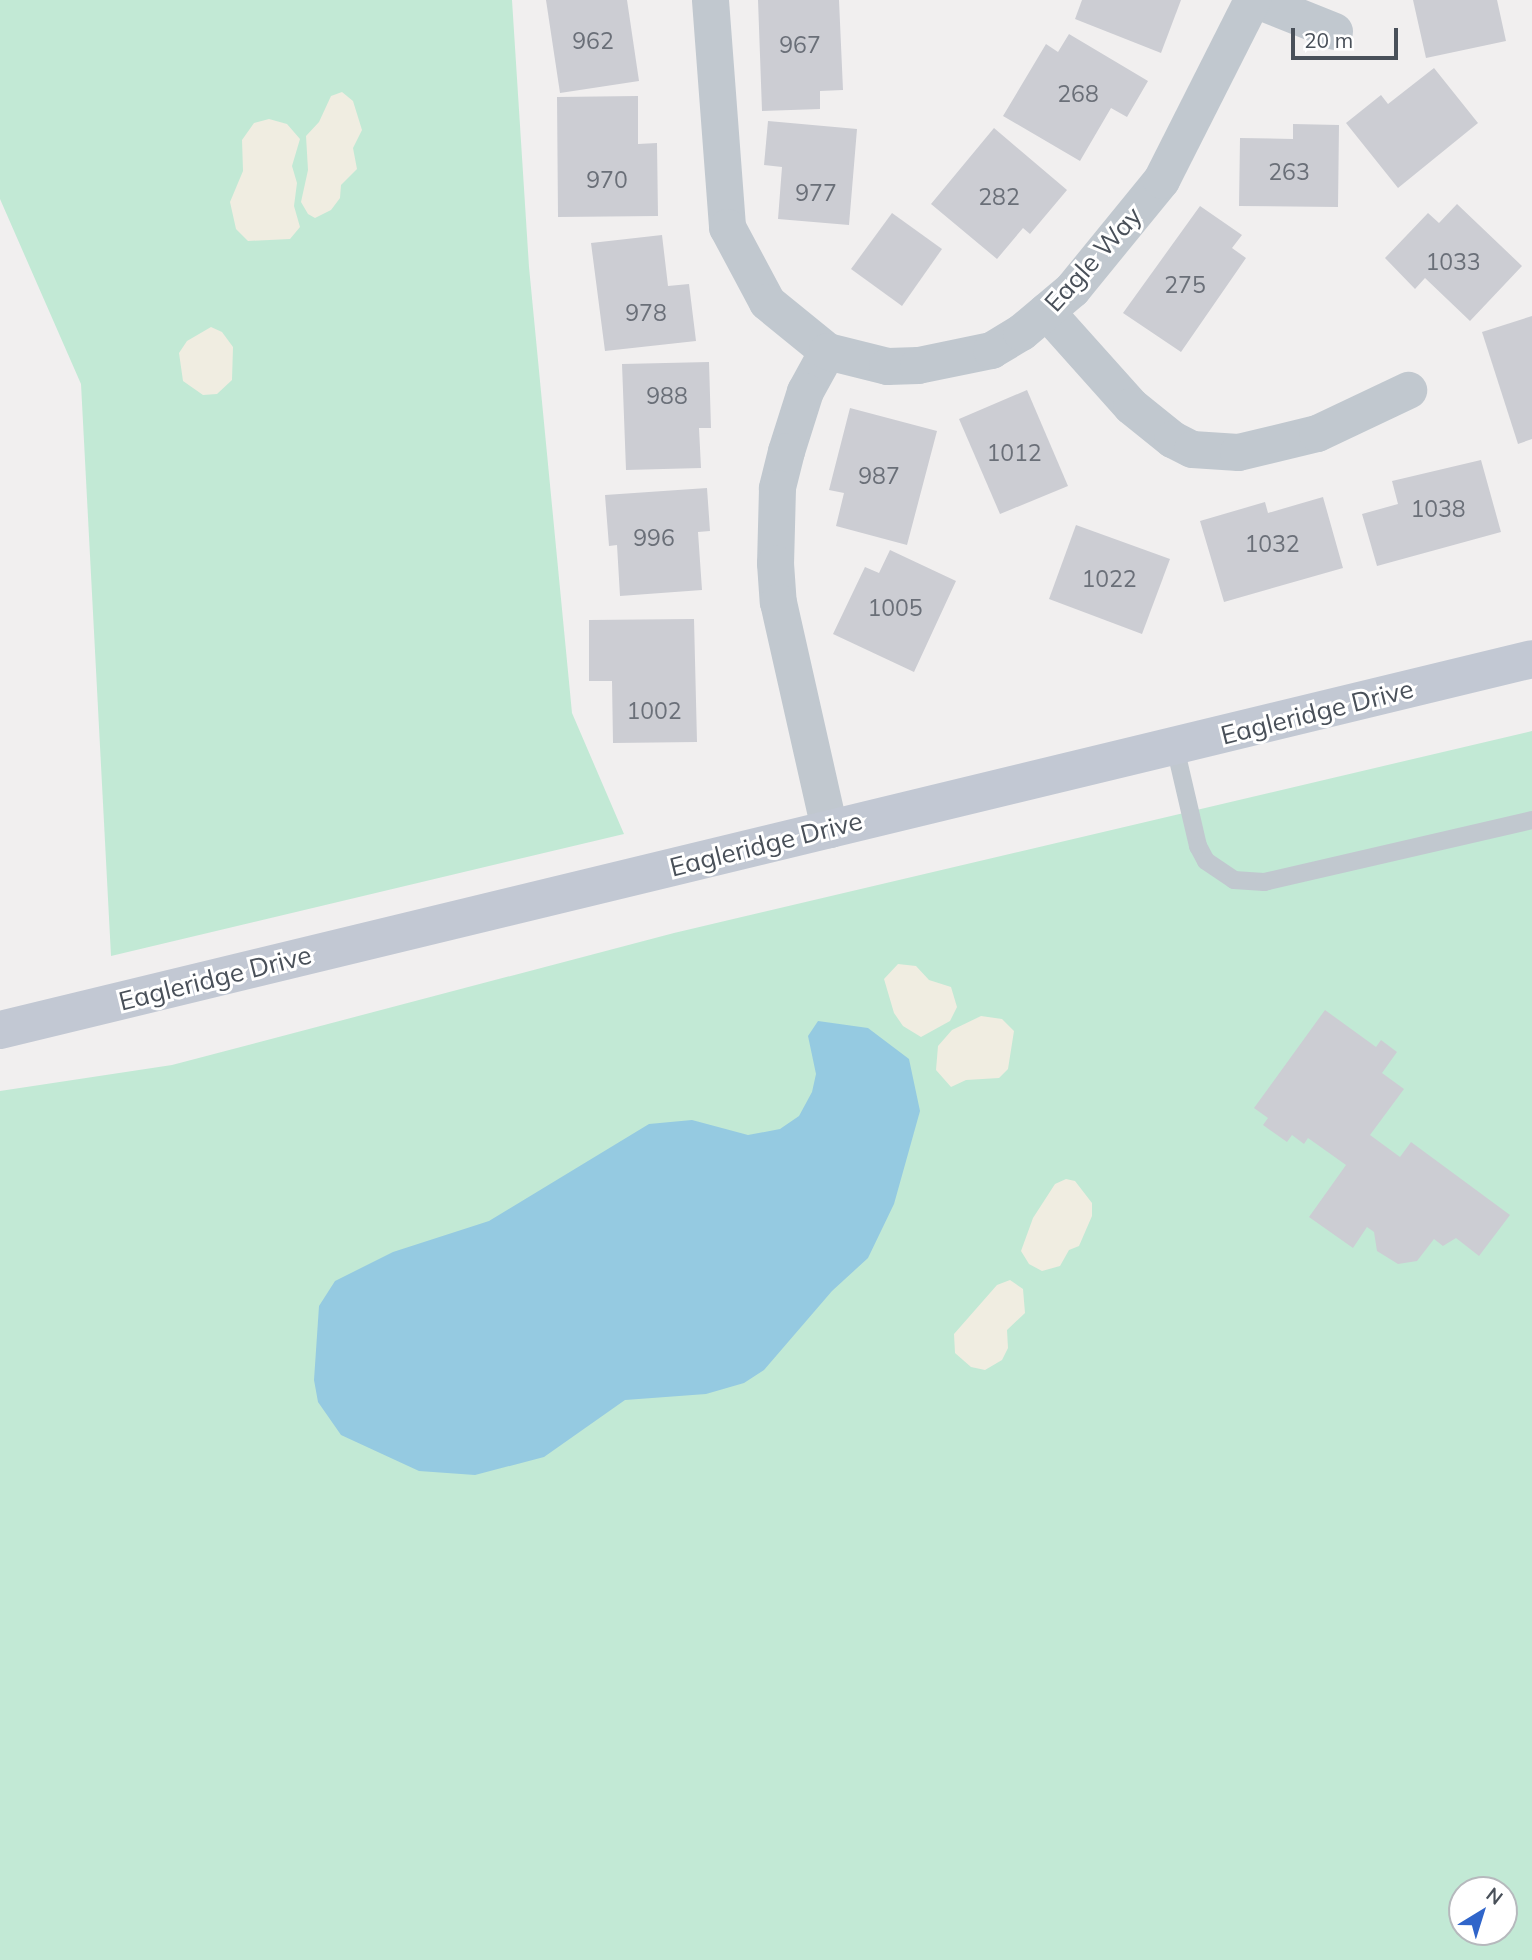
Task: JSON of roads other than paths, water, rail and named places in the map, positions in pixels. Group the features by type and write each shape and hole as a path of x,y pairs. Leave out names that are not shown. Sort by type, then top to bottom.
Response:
{"main road":[{"name":"Eagleridge Drive","path":"0,1030 1532,659"}],"street":[{"name":"Eagle Way","path":"710,0 727,227 767,302 827,351 887,366 956,360 991,350 1046,311 1114,242 1161,180 1254,0"},
{"path":"1254,0 1334,32"},
{"path":"1046,311 1131,407 1171,439 1192,449 1238,452 1317,433 1408,390"},
{"path":"827,351 805,391 786,451 778,488 775,563 778,602 829,829"}],"lane":[{"path":"1175,747 1198,846 1206,861 1234,880 1271,880 1532,820"}],"water":[{"path":"818,1021 868,1028 909,1059 920,1111 894,1204 868,1258 832,1291 764,1370 744,1383 706,1394 625,1400 544,1457 475,1475 419,1471 341,1435 318,1402 314,1380 319,1306 335,1281 393,1252 489,1221 649,1124 692,1120 748,1135 780,1129 799,1116 812,1092 816,1074 808,1036"}]}
